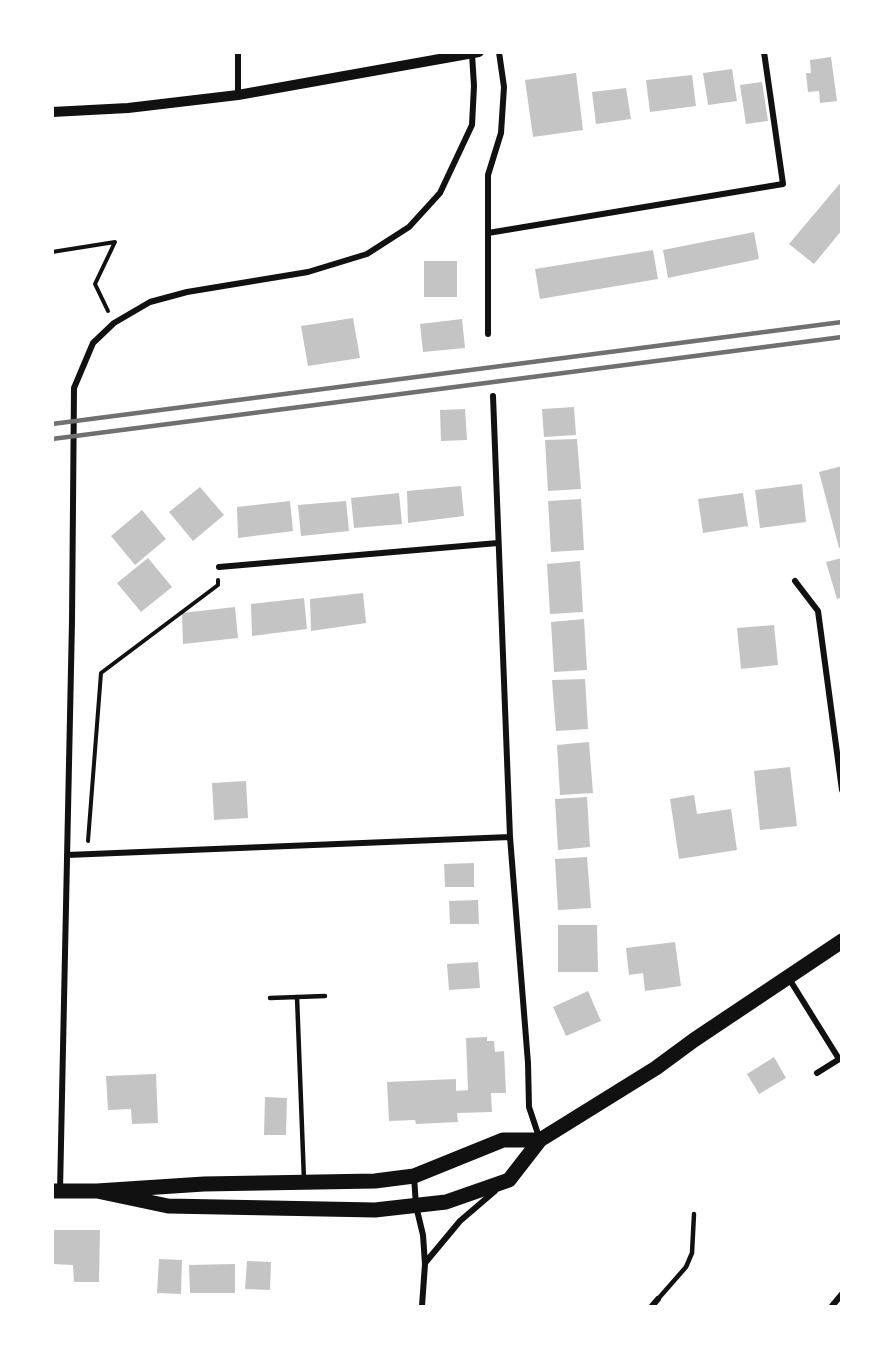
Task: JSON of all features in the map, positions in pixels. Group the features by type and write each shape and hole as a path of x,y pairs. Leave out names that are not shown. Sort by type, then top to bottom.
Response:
{"highway":[{"path":"97,1191 168,1206 339,1211 375,1210 446,1202 509,1180 540,1140 656,1068 842,941"},
{"path":"56,1191 97,1191 204,1184 375,1181 414,1176 503,1140 540,1140"}],"street":[{"path":"238,52 238,96"},
{"path":"488,334 488,175 501,133 504,87 499,52"},
{"path":"488,233 783,184 764,52"},
{"path":"52,112 128,108 238,96 475,53 472,125 440,193 409,227 367,254 308,272 187,292 150,302 114,323 93,343 74,388 67,855 56,1191"},
{"path":"493,396 510,837 528,1063 529,1107 540,1140"},
{"path":"219,567 498,543"},
{"path":"795,581 818,611 842,790"},
{"path":"67,855 510,837"},
{"path":"788,977 840,1058 817,1073"},
{"path":"414,1176 425,1264 422,1306"},
{"path":"425,1264 460,1221 483,1199 509,1180"},
{"path":"832,1306 842,1294"},
{"path":"652,1306 658,1299"}],"lane":[{"path":"270,998 325,996"},
{"path":"297,997 304,1183"},
{"path":"658,1299 689,1261 693,1245 694,1214"}],"path":[{"path":"52,252 115,242 95,284 114,323"},
{"path":"87,854 101,673 218,585 219,567"}],"building":[{"path":"831,57 837,101 820,103 819,91 808,92 806,73 811,73 810,60"},
{"path":"732,69 737,101 708,105 703,73"},
{"path":"576,73 583,130 533,137 525,80"},
{"path":"692,75 696,106 650,112 646,80"},
{"path":"762,82 768,121 746,124 740,85"},
{"path":"626,88 631,119 596,124 592,92"},
{"path":"842,181 842,230 814,264 789,244"},
{"path":"754,232 759,259 668,278 663,250"},
{"path":"653,250 658,279 540,299 535,269"},
{"path":"424,261 457,261 457,297 424,297"},
{"path":"353,318 360,358 308,366 301,326"},
{"path":"462,319 465,348 423,352 420,324"},
{"path":"574,407 576,435 544,437 542,409"},
{"path":"465,409 467,440 441,441 440,410"},
{"path":"577,439 581,489 548,491 545,440"},
{"path":"842,466 842,547 839,548 819,472"},
{"path":"802,484 806,522 760,528 755,490"},
{"path":"461,486 464,516 408,523 407,491"},
{"path":"200,487 224,515 193,541 169,512"},
{"path":"399,493 402,524 354,528 351,498"},
{"path":"743,493 748,526 703,533 698,499"},
{"path":"581,499 584,550 551,552 548,501"},
{"path":"290,501 293,531 238,538 237,507"},
{"path":"346,501 349,531 301,536 298,505"},
{"path":"142,510 166,539 135,565 111,536"},
{"path":"148,558 172,587 141,612 117,583"},
{"path":"842,558 842,597 837,599 826,562"},
{"path":"580,561 583,612 550,614 547,564"},
{"path":"363,593 366,623 311,631 310,599"},
{"path":"304,598 307,629 252,636 251,604"},
{"path":"235,607 238,638 183,644 182,613"},
{"path":"584,619 587,670 554,672 551,622"},
{"path":"774,625 778,665 741,669 737,628"},
{"path":"585,679 588,729 556,731 552,680"},
{"path":"589,742 593,793 560,795 557,745"},
{"path":"790,767 797,826 760,830 754,771"},
{"path":"246,781 248,818 214,820 212,783"},
{"path":"694,795 697,814 731,809 737,850 679,859 670,799"},
{"path":"587,797 590,847 558,850 555,799"},
{"path":"587,857 591,908 558,910 555,859"},
{"path":"474,863 474,887 445,887 444,864"},
{"path":"478,900 479,924 450,924 449,901"},
{"path":"558,925 597,925 598,972 558,972"},
{"path":"675,942 681,986 645,991 643,973 629,975 626,948"},
{"path":"478,962 480,988 449,990 447,964"},
{"path":"588,991 601,1021 566,1036 553,1007"},
{"path":"487,1037 487,1041 494,1041 495,1052 504,1051 506,1093 491,1093 492,1112 457,1113 458,1122 416,1124 415,1120 389,1121 387,1082 456,1079 456,1091 468,1090 466,1038"},
{"path":"774,1057 786,1078 759,1094 747,1074"},
{"path":"156,1074 158,1123 132,1124 131,1109 108,1110 106,1076"},
{"path":"265,1097 287,1098 286,1135 264,1135"},
{"path":"52,1230 100,1230 99,1282 74,1282 73,1265 52,1264"},
{"path":"159,1259 182,1260 181,1294 157,1293"},
{"path":"247,1261 271,1262 270,1290 245,1289"},
{"path":"235,1264 235,1293 190,1293 189,1265"}],"railway":[{"path":"52,424 842,322"},
{"path":"52,439 842,337"}]}
